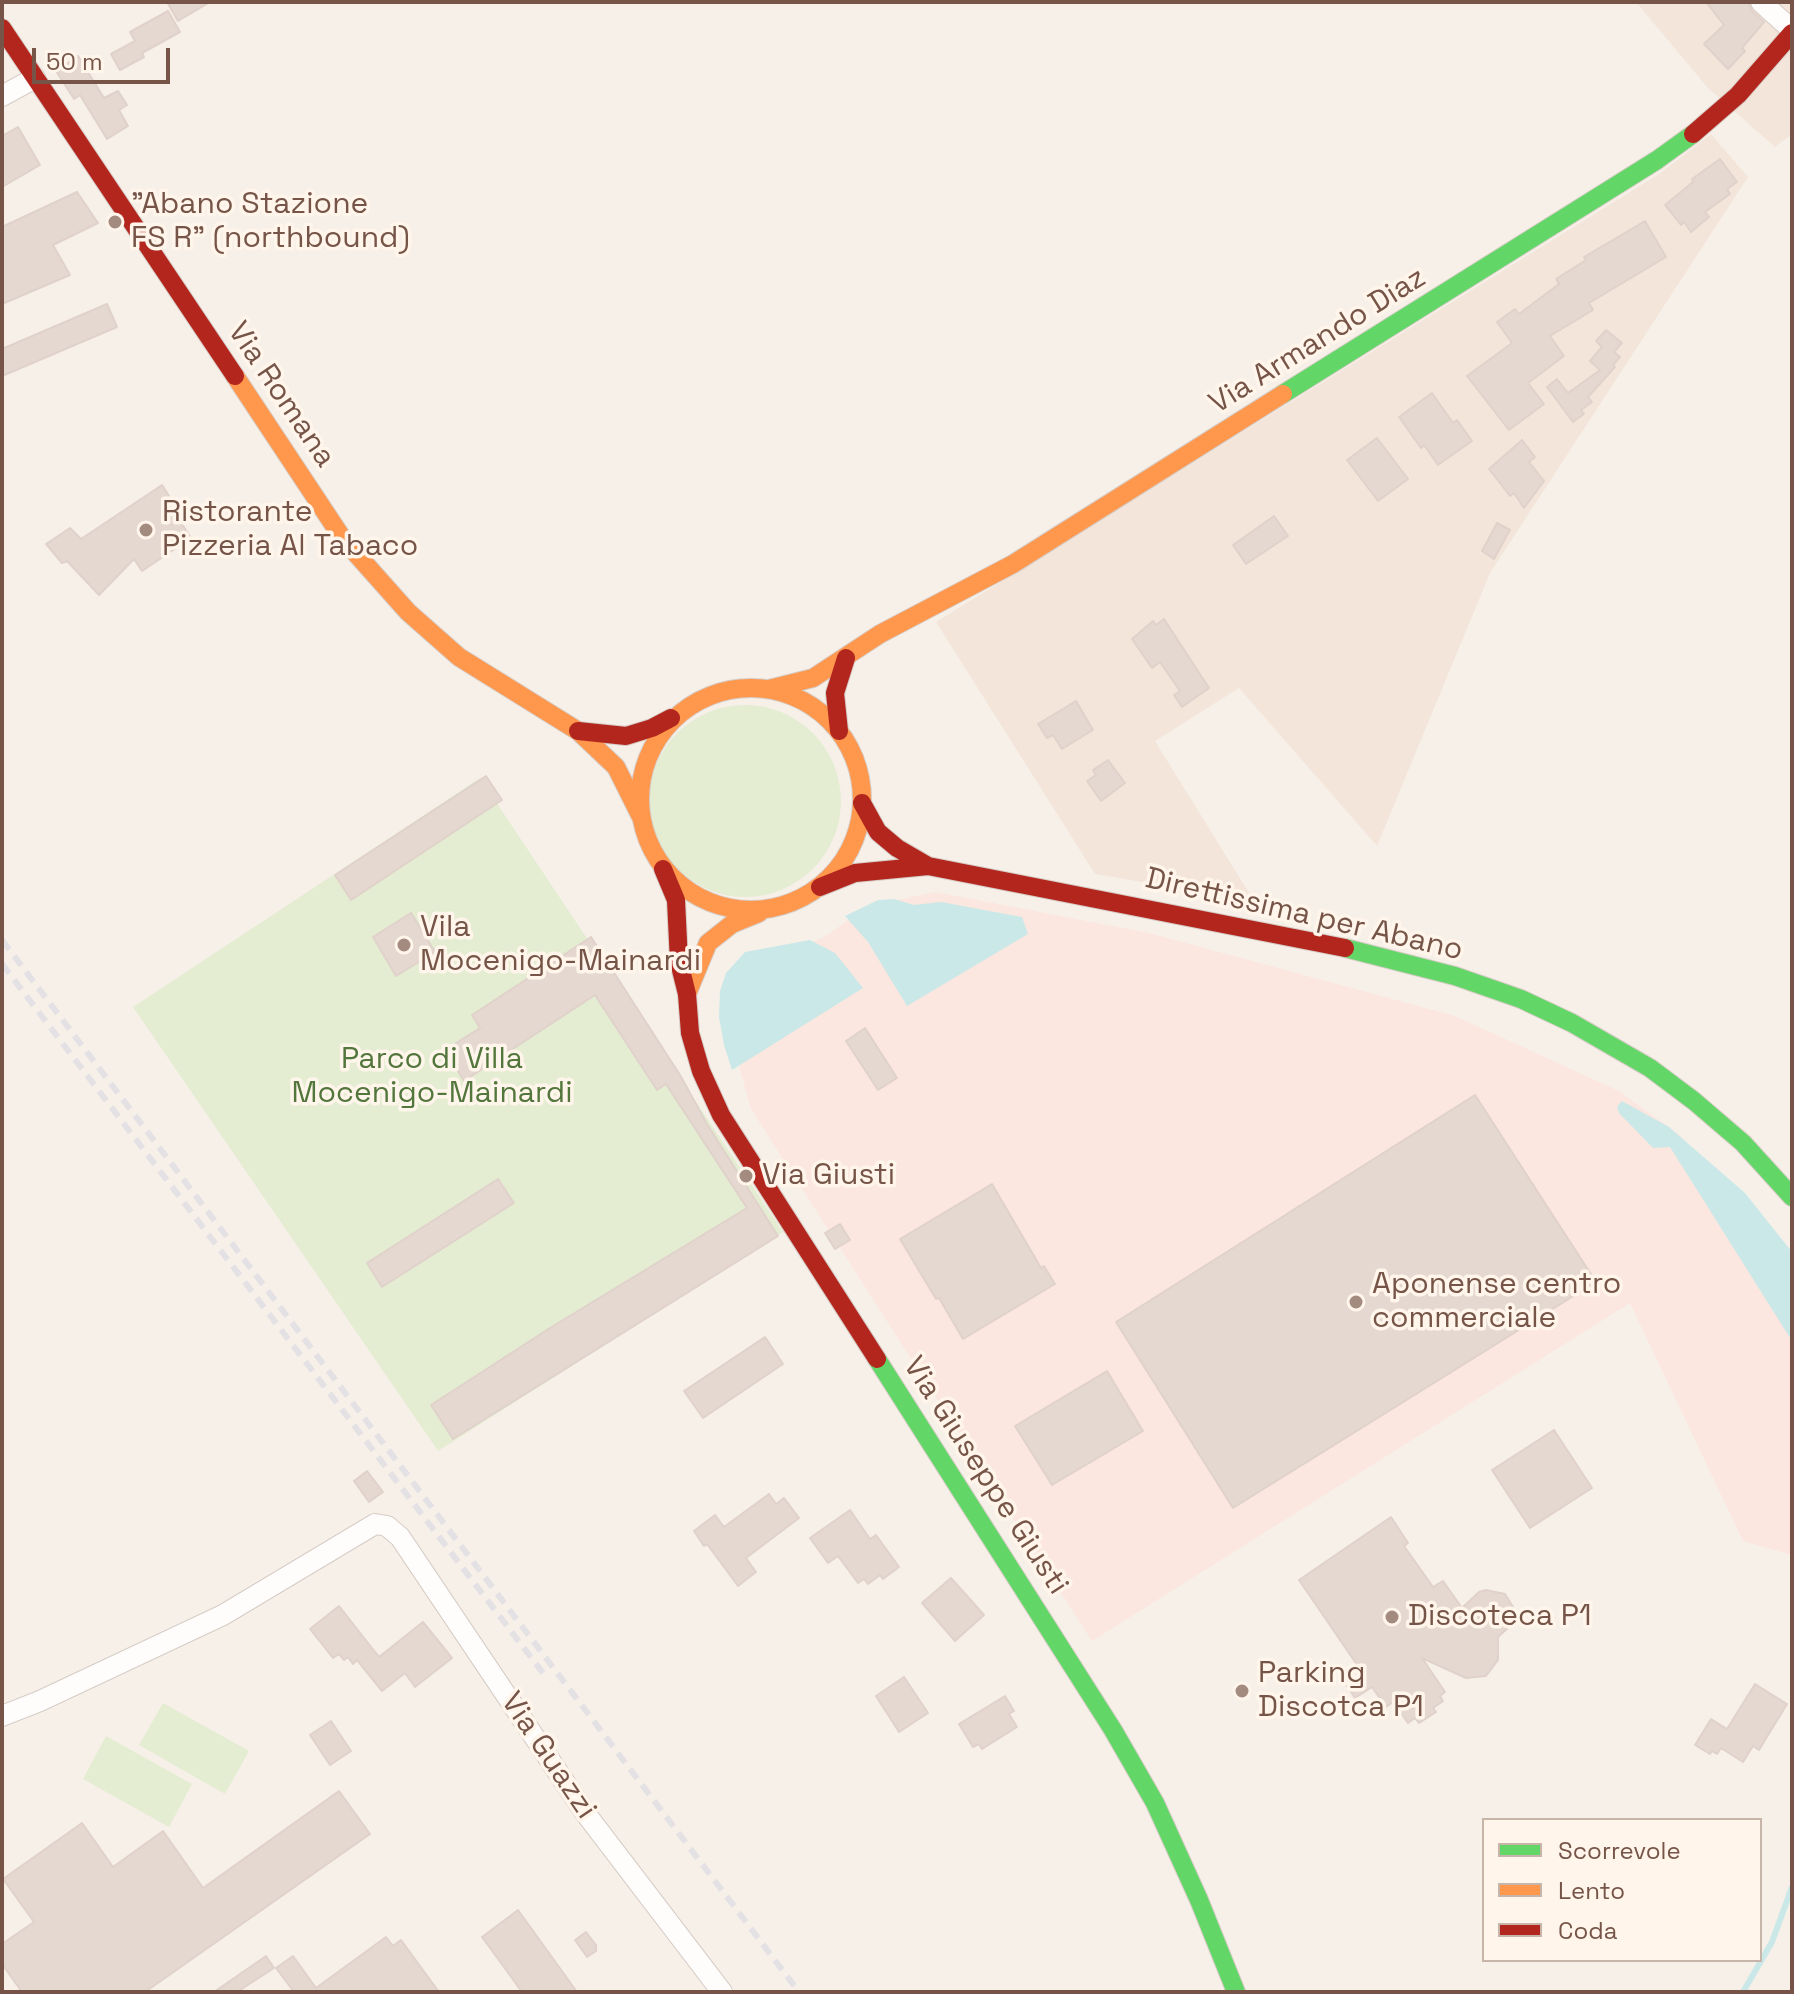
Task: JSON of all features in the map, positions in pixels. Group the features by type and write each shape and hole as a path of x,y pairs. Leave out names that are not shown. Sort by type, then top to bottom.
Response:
{"main road":[{"name":"Via Romana","path":"2,28 343,539 408,612 459,657 578,731 616,767 641,817"},
{"name":"Via Armando Diaz","path":"769,689 813,678 902,621 1013,564 1657,160 1701,128 1738,95 1792,32"},
{"path":"839,731 835,693 846,658"},
{"path":"737,688 769,689 796,697 820,711 839,731 857,765 862,803 857,835 842,863 820,887 793,904 764,910 727,909 691,894 663,869 645,836 641,817 641,779 654,743 679,714 706,697 737,688"},
{"name":"Via Romana","path":"578,731 626,736 652,728 679,714"},
{"name":"Direttissima per Abano","path":"862,803 878,832 897,848 928,866"},
{"name":"Direttissima per Abano","path":"820,887 855,873 928,866 1392,958 1521,999 1572,1023 1650,1068 1743,1143 1792,1197"},
{"name":"Via Giuseppe Giusti","path":"663,869 676,900 679,962 687,994 690,1033 701,1071 721,1115 1113,1730 1155,1803 1236,1992"},
{"name":"Via Giuseppe Giusti","path":"687,994 708,943 732,924 764,910"}],"street":[{"path":"1761,2 1792,32"},
{"path":"2,96 35,78"},
{"name":"Via Guazzi","path":"2,1716 223,1615 375,1524 394,1530 586,1814 722,1992"}],"shaded area":[{"path":"1636,2 1792,2 1792,134 1775,147 1708,88"},
{"path":"1711,134 1748,177 1490,573 1377,846 1239,688 1155,741 1254,901 1095,874 936,622 1662,172"},
{"path":"936,892 1149,933 1455,1016 1619,1091 1678,1134 1731,1184 1792,1259 1792,1555 1743,1541 1630,1303 1092,1641 751,1109 732,1041 777,956 825,937 867,906"}],"green space":[{"path":"745,705 782,713 813,733 833,764 841,801 833,838 813,869 782,889 745,897 708,889 677,869 657,838 649,801 657,764 677,733 708,713"},
{"name":"Parco di Villa Mocenigo-Mainardi","path":"480,778 783,1232 438,1451 133,1007"},
{"path":"163,1703 249,1751 225,1794 139,1745"},
{"path":"106,1736 192,1784 169,1827 83,1779"}],"water":[{"path":"894,899 914,905 941,902 1022,917 1028,934 907,1006 868,942 845,916 878,900"},
{"path":"810,940 835,953 863,988 732,1070 719,1017 720,991 726,973 745,952"},
{"path":"1622,1101 1669,1127 1745,1193 1792,1252 1792,1341 1670,1147 1653,1148 1619,1113 1617,1107"}],"building":[{"path":"167,2 210,2 178,21"},
{"path":"1706,2 1748,2 1752,11 1764,22 1742,48 1745,51 1728,69 1704,44 1724,25"},
{"path":"168,11 180,32 142,53 144,57 120,70 111,54 135,41 130,32"},
{"path":"78,56 104,98 118,91 127,105 119,110 128,126 107,139 80,95 74,99 56,71"},
{"path":"18,127 40,165 2,187 2,136"},
{"path":"1720,159 1737,182 1727,189 1730,194 1705,212 1709,217 1691,232 1665,205 1693,182 1692,179"},
{"path":"77,192 98,223 53,245 70,275 2,304 2,227"},
{"path":"1645,221 1666,257 1589,303 1593,310 1550,336 1564,356 1528,383 1544,404 1509,430 1467,376 1512,343 1497,322 1515,309 1519,314 1559,284 1556,279 1586,260 1584,257"},
{"path":"107,304 117,327 2,376 2,349"},
{"path":"1606,330 1622,343 1614,352 1620,357 1588,397 1592,402 1581,410 1584,414 1573,422 1547,387 1557,379 1568,393 1600,370 1590,361 1602,347 1596,341"},
{"path":"1432,393 1453,423 1457,420 1472,441 1438,465 1424,445 1421,448 1399,417"},
{"path":"1377,438 1408,479 1378,501 1347,460"},
{"path":"1522,440 1535,457 1529,462 1544,481 1524,508 1514,493 1510,496 1489,469"},
{"path":"162,485 171,499 167,501 191,538 142,571 134,559 99,595 67,561 62,563 46,544 70,528 81,539"},
{"path":"1274,516 1288,536 1246,564 1233,545"},
{"path":"1497,523 1510,530 1494,559 1482,551"},
{"path":"1164,619 1209,688 1182,707 1174,695 1180,691 1160,662 1152,668 1132,639 1153,621 1156,625"},
{"path":"1076,701 1093,730 1062,749 1053,735 1047,738 1038,724"},
{"path":"1108,760 1125,783 1101,801 1087,781 1096,775 1093,770"},
{"path":"486,776 502,800 351,900 335,875"},
{"name":"Vila Mocenigo-Mainardi","path":"411,913 435,952 396,976 373,937"},
{"path":"591,937 778,1236 453,1439 431,1405 747,1208 666,1084 657,1090 595,995 464,1081 445,1050 480,1028 472,1015"},
{"path":"865,1028 897,1078 878,1090 846,1041"},
{"name":"Aponense centro commerciale","path":"1475,1095 1596,1282 1233,1508 1116,1322"},
{"path":"498,1179 514,1203 382,1287 367,1263"},
{"path":"992,1184 1041,1268 1044,1266 1055,1284 963,1339 900,1239"},
{"path":"840,1224 850,1240 835,1249 825,1233"},
{"path":"765,1337 783,1364 703,1418 684,1391"},
{"path":"1107,1371 1143,1431 1052,1485 1015,1426"},
{"path":"1554,1430 1592,1488 1530,1528 1492,1470"},
{"path":"367,1471 383,1492 369,1502 354,1481"},
{"path":"769,1494 776,1504 784,1498 799,1518 746,1558 756,1572 738,1586 694,1531 715,1515 724,1527"},
{"path":"850,1510 870,1539 876,1535 899,1567 883,1579 880,1575 868,1584 864,1579 858,1583 838,1556 828,1563 810,1538"},
{"path":"1391,1517 1408,1543 1404,1546 1433,1587 1443,1581 1462,1608 1479,1592 1486,1590 1505,1594 1513,1607 1510,1626 1498,1637 1498,1660 1486,1676 1466,1678 1422,1658 1445,1692 1440,1696 1443,1701 1433,1708 1436,1712 1419,1723 1415,1718 1408,1723 1393,1702 1386,1707 1372,1687 1355,1698 1347,1686 1364,1675 1299,1580"},
{"path":"951,1578 984,1615 955,1641 922,1603"},
{"path":"339,1606 379,1657 423,1622 452,1658 415,1687 405,1673 382,1691 357,1660 353,1664 348,1657 344,1660 339,1654 333,1658 310,1629"},
{"path":"904,1677 928,1713 899,1732 876,1696"},
{"path":"1755,1684 1787,1704 1759,1750 1753,1746 1743,1762 1721,1748 1717,1754 1712,1751 1710,1754 1695,1745 1711,1719 1727,1729"},
{"path":"1005,1696 1014,1711 1009,1714 1017,1727 982,1749 979,1744 973,1747 959,1724"},
{"path":"331,1721 351,1751 330,1765 310,1735"},
{"path":"339,1791 370,1834 145,1992 22,1992 2,1964 2,1944 34,1922 3,1879 82,1823 113,1867 163,1831 203,1888"},
{"path":"518,1910 577,1992 522,1992 482,1937"},
{"path":"586,1932 596,1945 596,1951 587,1957 575,1940"},
{"path":"386,1937 393,1946 401,1940 439,1992 294,1992 276,1968 293,1956 316,1988"},
{"path":"266,1956 274,1968 237,1992 214,1992"}],"waterway":[{"path":"1762,1959 1772,1942 1792,1887"},
{"path":"1743,1992 1760,1962"}],"railway":[{"path":"2,940 799,1992"},
{"path":"2,964 546,1677"}],"traffic: fast":[{"path":"1283,394 1657,160 1693,134"},
{"path":"1345,948 1455,976 1521,999 1572,1023 1650,1068 1694,1101 1743,1143 1792,1197"},
{"path":"877,1359 1113,1730 1155,1803 1236,1992"}],"traffic: slow":[{"path":"235,376 343,539 408,612 459,657 578,731 616,767 641,817"},
{"path":"769,689 813,678 880,634 1013,564 1283,394"},
{"path":"751,688 793,696 829,721 854,757 862,799 854,841 829,877 793,902 751,910 709,902 673,877 648,841 640,799 648,757 673,721 709,696 751,688"},
{"path":"687,994 708,943 732,924 759,913"}],"traffic: jam":[{"path":"2,28 235,376"},
{"path":"1693,134 1738,95 1792,33"},
{"path":"839,731 835,693 846,658"},
{"path":"578,731 626,736 671,718"},
{"path":"862,803 878,832 897,848 928,866"},
{"path":"820,887 855,873 928,866 1345,948"},
{"path":"663,869 676,900 679,962 687,994 690,1033 701,1071 721,1115 877,1359"}],"place":[{"name":"\"Abano Stazione FS R\" (northbound)","path":"115,222"},
{"name":"Ristorante Pizzeria Al Tabaco","path":"146,530"},
{"name":"Vila Mocenigo-Mainardi","path":"404,945"},
{"name":"Via Giusti","path":"746,1176"},
{"name":"Aponense centro commerciale","path":"1356,1302"},
{"name":"Discoteca P1","path":"1392,1617"},
{"name":"Parking Discotca P1","path":"1242,1691"}]}
